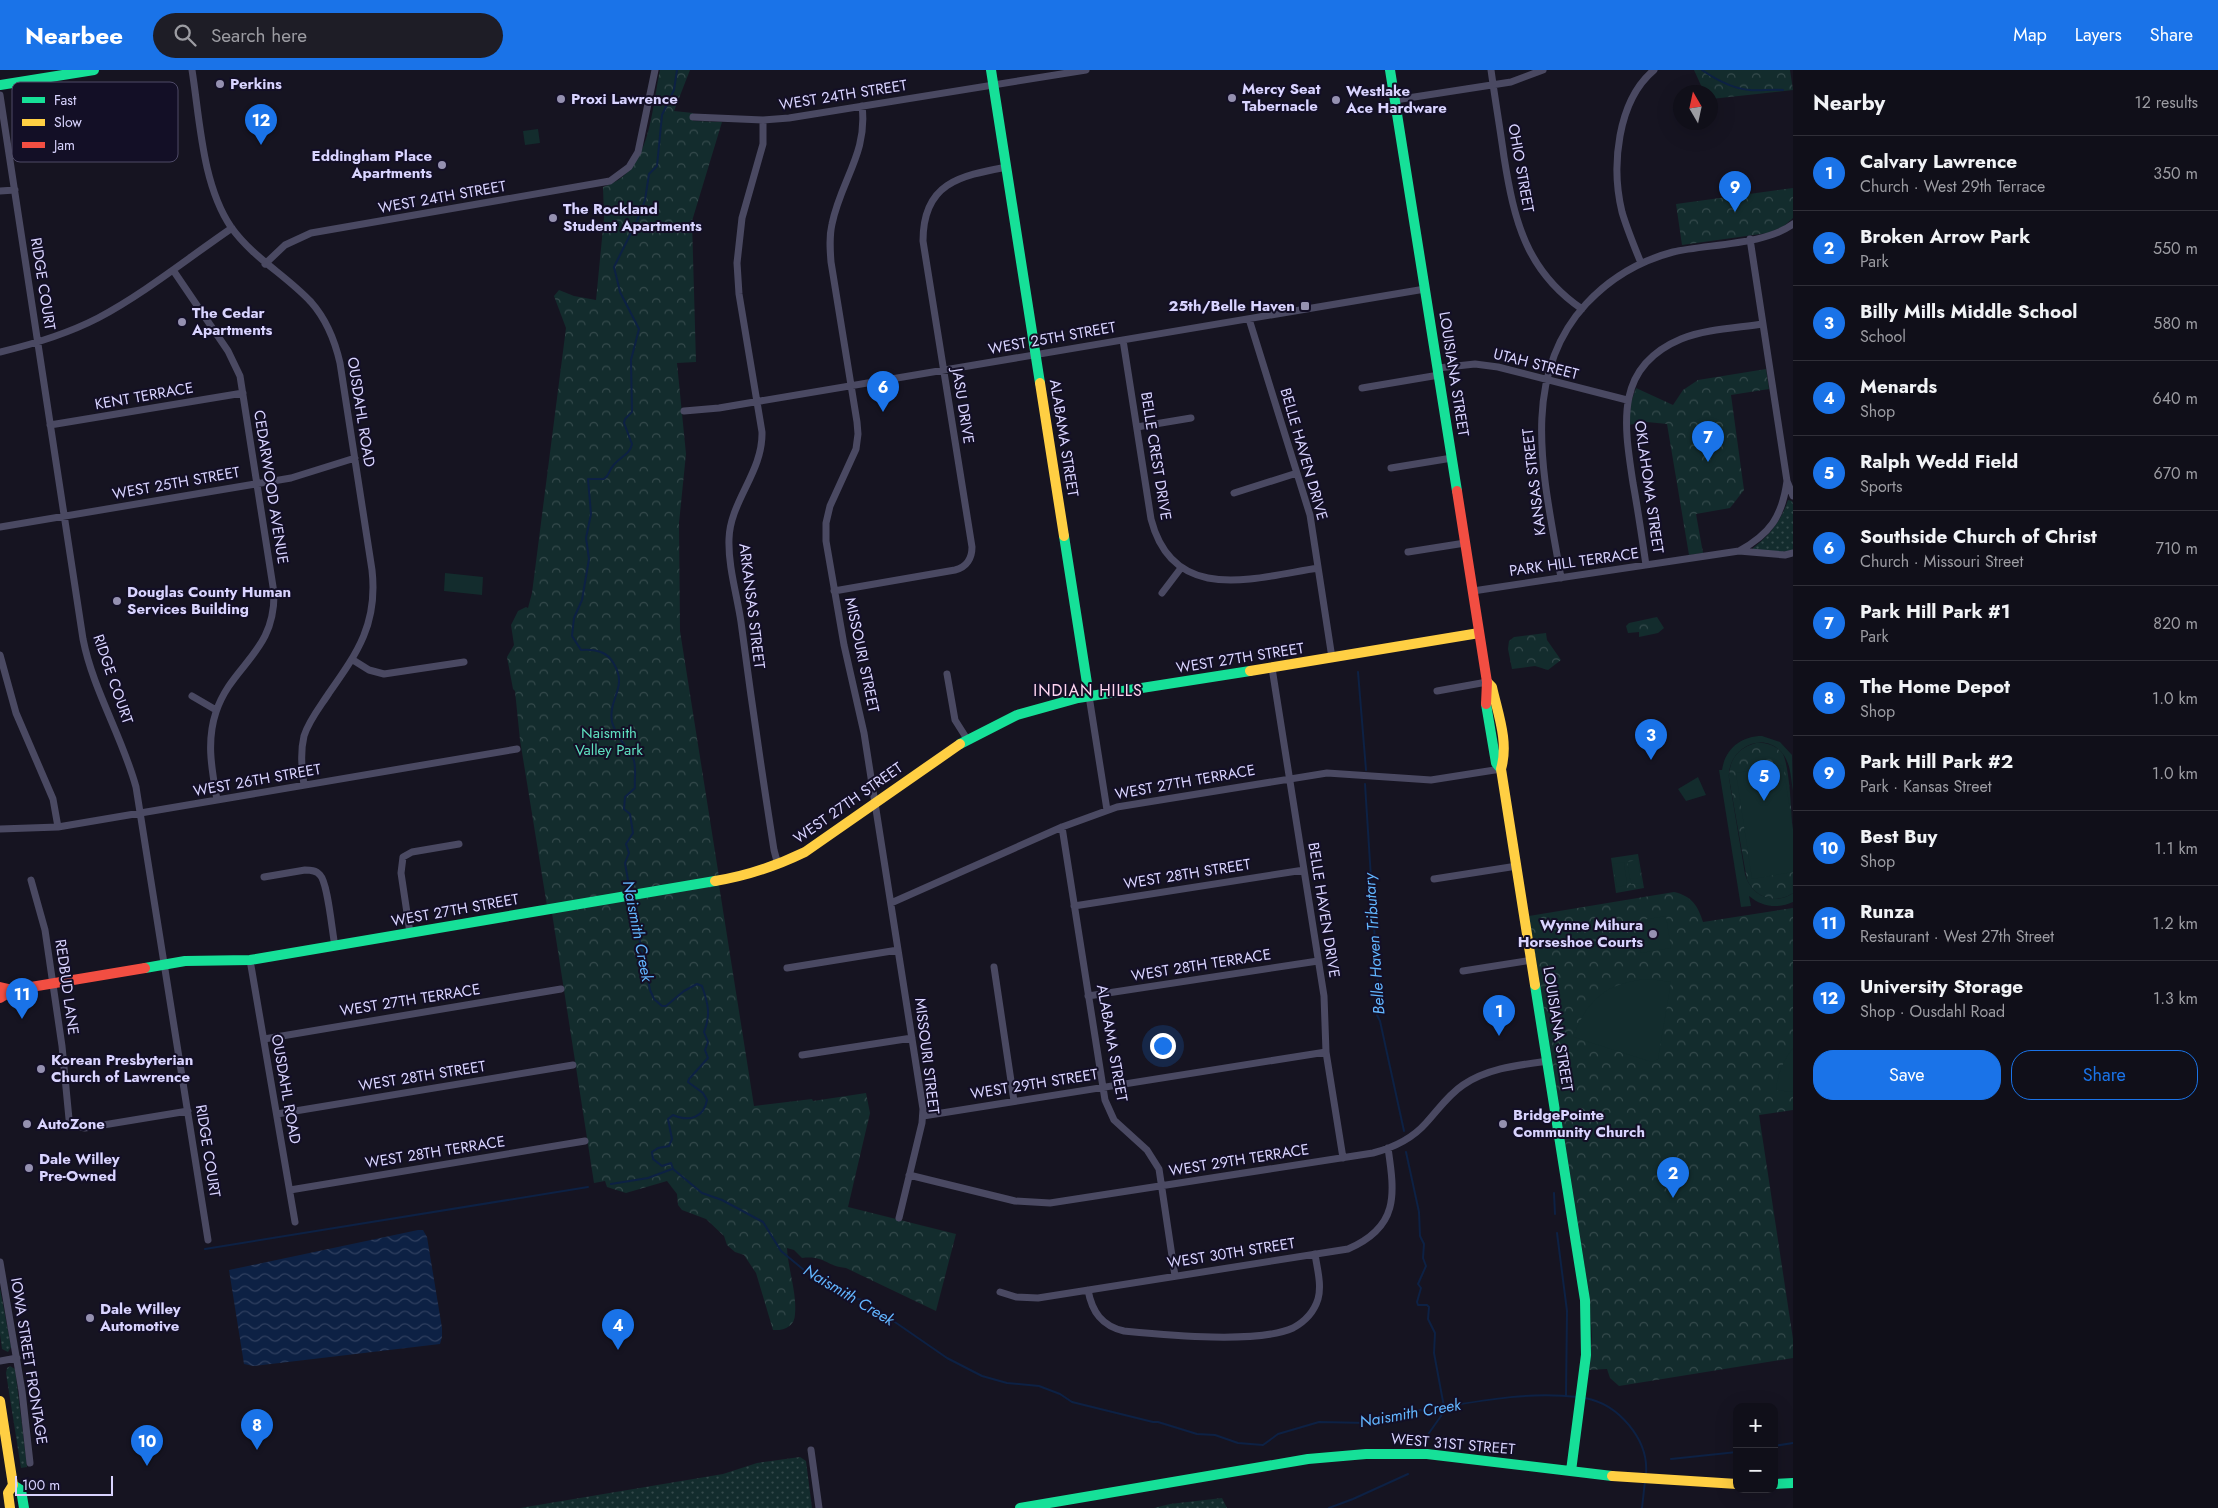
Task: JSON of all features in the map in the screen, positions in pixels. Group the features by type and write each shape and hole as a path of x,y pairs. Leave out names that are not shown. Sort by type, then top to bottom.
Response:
{"main road":[{"path":"19,82 94,70"},
{"name":"ALABAMA STREET","path":"991,70 1089,696"},
{"name":"LOUISIANA STREET","path":"1390,70 1487,682 1492,687 1504,748 1504,762 1501,770 1585,1300 1587,1337 1584,1376 1570,1471"},
{"name":"WEST 27TH STREET","path":"0,987 13,990 203,960 250,960 741,877 778,865 805,852 967,739 1017,716 1089,696 1272,668 1479,633"},
{"name":"WEST 27TH STREET","path":"0,998 13,990"},
{"path":"0,1401 13,1485 8,1493 10,1508"},
{"name":"WEST 31ST STREET","path":"1020,1508 1308,1459 1345,1455 1427,1454 1614,1476 1676,1482 1733,1484"},
{"path":"1778,1484 1793,1483"},
{"path":"13,1485 21,1490 24,1508"}],"street":[{"name":"OUSDAHL ROAD","path":"192,70 211,181 220,207 232,228 248,248 311,302 330,332 340,363 355,458 374,590 373,604 367,631 353,660 308,726 302,753 304,786"},
{"name":"WEST 24TH STREET","path":"265,264 285,245 311,233 596,185 610,181 629,167 640,145 655,70"},
{"name":"WEST 24TH STREET","path":"693,117 763,120 994,86 1086,70"},
{"name":"OHIO STREET","path":"1490,70 1510,194 1519,228 1530,251 1545,275 1568,300 1582,309"},
{"path":"1395,100 1523,79 1543,70"},
{"path":"1641,263 1622,210 1619,193 1618,159 1621,132 1631,101 1643,82 1654,70"},
{"name":"RIDGE COURT","path":"0,95 85,648 132,773 208,1240"},
{"name":"MISSOURI STREET","path":"862,106 864,122 862,142 834,216 830,235 831,262 858,442 830,506 826,522 826,541 844,645 864,733 923,1116 899,1218"},
{"name":"ARKANSAS STREET","path":"763,120 764,144 744,210 738,249 740,294 762,432 761,450 755,469 731,524 729,549 774,850 778,865"},
{"name":"JASU DRIVE","path":"834,591 955,570 964,566 971,558 972,547 923,241 926,214 937,195 951,182 970,174 1007,168"},
{"path":"0,191 15,190"},
{"name":"KANSAS STREET","path":"1561,578 1541,444 1540,414 1545,380 1559,344 1582,309 1606,285 1641,263 1680,251 1776,234 1793,224"},
{"path":"0,352 38,342 97,318 173,270 232,228"},
{"path":"1750,239 1787,481 1793,496"},
{"name":"CEDARWOOD AVENUE","path":"173,270 234,360 240,376 274,593 268,631 260,646 228,688 216,710 211,733 210,752 216,800"},
{"name":"WEST 25TH STREET","path":"684,411 705,410 757,402 1425,289"},
{"name":"BELLE HAVEN DRIVE","path":"1249,319 1310,515 1332,658"},
{"name":"OKLAHOMA STREET","path":"1646,565 1626,439 1627,400 1642,369 1668,346 1696,335 1764,324"},
{"name":"BELLE CREST DRIVE","path":"1123,340 1153,528 1165,552 1181,568 1196,576 1227,582 1318,568"},
{"name":"UTAH STREET","path":"1362,388 1464,365 1487,365 1627,400"},
{"name":"KENT TERRACE","path":"50,425 243,393"},
{"path":"1136,426 1191,418"},
{"name":"WEST 25TH STREET","path":"0,527 257,484 311,473 355,458"},
{"path":"1391,468 1452,458"},
{"path":"1234,493 1297,473"},
{"name":"PARK HILL TERRACE","path":"1739,551 1766,532 1780,512 1787,481"},
{"path":"1408,552 1465,543"},
{"name":"PARK HILL TERRACE","path":"1473,591 1739,551 1785,555 1793,553"},
{"path":"1162,592 1181,568"},
{"path":"0,655 16,713 53,799 58,827"},
{"path":"353,660 369,670 384,674 464,662"},
{"name":"BELLE HAVEN DRIVE","path":"1272,668 1324,1001 1326,1052 1343,1158"},
{"path":"947,674 955,720 967,739"},
{"path":"1437,691 1487,682"},
{"path":"192,696 216,710"},
{"name":"ALABAMA STREET","path":"1089,696 1107,810"},
{"name":"WEST 26TH STREET","path":"0,829 58,827 517,749"},
{"name":"WEST 27TH TERRACE","path":"891,903 1062,827 1107,810 1134,803 1289,778 1340,773 1431,780 1501,770"},
{"name":"ALABAMA STREET","path":"1062,827 1102,1087 1111,1115 1119,1126 1148,1150 1158,1169 1175,1276"},
{"path":"410,933 401,873 403,858 412,852 459,844"},
{"path":"1434,879 1516,866"},
{"path":"264,877 305,870 311,870 320,874 324,884 335,946"},
{"name":"WEST 28TH STREET","path":"1074,906 1304,870"},
{"name":"REDBUD LANE","path":"31,880 45,930 62,1046 69,1119 76,1126 85,1128 188,1111"},
{"path":"787,968 898,950"},
{"name":"OUSDAHL ROAD","path":"250,960 295,1222"},
{"path":"1463,971 1532,960"},
{"name":"WEST 28TH TERRACE","path":"1088,996 1318,961"},
{"path":"994,967 1014,1101"},
{"name":"WEST 27TH TERRACE","path":"264,1039 561,989"},
{"path":"802,1055 912,1038"},
{"name":"WEST 29TH STREET","path":"923,1116 1326,1052"},
{"name":"WEST 29TH TERRACE","path":"909,1175 1015,1201 1039,1204 1343,1158 1388,1148 1417,1132 1446,1099 1470,1080 1492,1070 1548,1061"},
{"name":"WEST 28TH STREET","path":"277,1114 573,1065"},
{"name":"WEST 28TH TERRACE","path":"290,1190 585,1141"},
{"name":"WEST 30TH STREET","path":"1000,1292 1016,1297 1038,1298 1348,1248 1375,1233 1390,1210 1394,1188 1388,1148"},
{"path":"1088,1290 1090,1302 1097,1315 1109,1326 1124,1331 1241,1337 1267,1334 1294,1327 1314,1309 1318,1300 1320,1283 1315,1254"},
{"name":"IOWA STREET FRONTAGE","path":"0,1262 17,1358 30,1463"},
{"path":"0,1361 17,1358"},
{"path":"811,1450 819,1508"}],"green space":[{"name":"Naismith Valley Park","path":"660,70 690,70 674,111 693,113 693,121 722,122 692,221 696,362 677,363 686,454 679,523 680,631 719,877 547,906 520,740 515,691 507,657 514,645 511,625 518,611 526,607 528,608 532,593 566,328 554,296 559,290 574,296 596,300 604,218 603,187 619,180 631,169 640,155 651,121"},
{"path":"1694,70 1790,70 1793,90 1718,98 1718,85 1701,85"},
{"path":"538,129 540,143 525,145 523,131"},
{"path":"1793,188 1793,218 1784,226 1768,233 1682,245 1676,204"},
{"path":"1766,369 1769,389 1731,395 1744,490 1730,508 1696,514 1703,553 1689,555 1667,424 1647,422 1628,425 1630,405 1636,388 1673,405 1683,390 1698,380"},
{"path":"1788,500 1792,501 1793,504 1793,550 1782,552 1753,550 1774,527 1782,515"},
{"path":"445,573 483,577 482,595 444,591"},
{"path":"1657,617 1664,628 1658,633 1639,637 1639,632 1628,633 1626,626 1629,623"},
{"path":"1546,633 1547,640 1561,660 1548,670 1535,666 1512,669 1508,649 1509,641 1514,637"},
{"path":"1762,736 1780,742 1792,755 1793,791 1788,765 1785,757 1777,748 1759,742 1741,750 1734,757 1730,767 1729,778 1745,874 1752,888 1764,897 1778,899 1793,893 1793,902 1782,906 1770,906 1759,903 1749,896 1751,906 1741,907 1719,770 1722,770 1730,750 1735,745 1747,738"},
{"path":"1756,743 1771,745 1783,754 1789,781 1792,820 1793,893 1779,899 1767,898 1761,895 1755,891 1747,880 1729,778 1729,771 1736,755 1744,748"},
{"path":"1783,765 1793,829 1793,872 1752,879 1736,773"},
{"path":"1698,777 1706,795 1686,801 1678,789"},
{"path":"1638,854 1644,888 1616,893 1611,858"},
{"path":"1638,860 1642,883 1631,884 1627,862"},
{"path":"1624,862 1627,885 1617,887 1613,864"},
{"path":"719,885 754,1106 812,1099 813,1101 866,1093 870,1113 848,1207 956,1234 936,1311 846,1268 820,1259 802,1258 794,1250 787,1248 795,1298 795,1318 788,1327 781,1330 773,1330 756,1273 744,1255 735,1252 727,1245 724,1236 706,1219 682,1210 678,1205 677,1194 667,1181 626,1193 607,1187 605,1181 594,1183 552,913"},
{"path":"1674,892 1685,896 1693,902 1703,922 1793,908 1793,1110 1759,1115 1793,1339 1793,1358 1619,1386 1610,1378 1607,1369 1589,1370 1592,1336 1589,1292 1529,916"},
{"name":"Wynne Mihura Horseshoe Courts","path":"1666,916 1671,948 1641,953 1636,921"},
{"path":"1649,979 1671,982 1658,1059 1652,1062 1573,1037 1585,1012 1601,995 1622,984"},
{"path":"1793,1048 1793,1092 1776,1090 1782,1067"},
{"path":"0,1288 11,1347 8,1352 2,1349 0,1334"},
{"path":"10,1366 15,1369 27,1467 21,1468 6,1373 7,1368"},
{"path":"800,1457 806,1461 812,1508 520,1508 723,1474 757,1463"},
{"path":"1222,1498 1227,1508 1154,1508 1170,1504"}],"water":[{"path":"423,1230 427,1237 442,1328 440,1344 253,1366 244,1364 229,1270"}],"waterway":[{"name":"Naismith Creek","path":"630,892 625,863 629,853 626,844 633,833 630,814 624,809 625,797 635,788 635,768 633,758 619,737 612,722 613,706 619,680 618,672 608,656 596,651 581,650 572,636 574,618 582,600 589,559 586,538 591,514 588,479 604,479 615,463 629,451 632,444 624,423 625,419 632,412 631,360 639,329 620,292 614,267 637,221 645,200 649,174 657,166 662,115 674,90 677,70"},
{"path":"1702,70 1738,88 1783,90"},
{"name":"Belle Haven Tributary","path":"1358,672 1366,770"},
{"name":"Belle Haven Tributary","path":"1365,784 1378,988 1377,1015 1380,1021 1404,1131"},
{"name":"Naismith Creek","path":"631,899 650,990 654,999 662,1006 666,1006 684,991 697,984 702,986 708,1009 704,1032 708,1042 705,1050 708,1058 688,1082 703,1093 707,1100 705,1106 703,1111 695,1117 685,1118 673,1115 668,1119 672,1139 669,1146 658,1148 652,1152 653,1159 662,1166 671,1163 673,1169 702,1193 722,1200 763,1222 781,1251 810,1275 847,1297 863,1300 947,1358 982,1376 1007,1383 1039,1386 1060,1394 1072,1402 1158,1422 1197,1434 1215,1435 1238,1443 1263,1445 1278,1434 1319,1422 1368,1423 1401,1417 1420,1410 1437,1411 1444,1407 1511,1397 1544,1395 1578,1397"},
{"name":"Belle Haven Tributary","path":"1406,1152 1419,1212 1420,1236 1424,1244 1423,1258 1426,1266 1418,1284 1421,1288 1417,1302 1418,1305 1427,1305 1429,1307 1428,1319 1435,1333 1434,1353 1444,1407 1441,1416 1429,1433"},
{"path":"611,1184 648,1178 672,1169"},
{"path":"205,1249 588,1187"},
{"path":"1554,1193 1555,1214"},
{"path":"1557,1233 1567,1311 1566,1395"},
{"name":"Naismith Creek","path":"1585,1398 1609,1407 1629,1425 1637,1436 1642,1448 1646,1461 1646,1474"},
{"path":"1778,1445 1793,1443"},
{"path":"1671,1459 1733,1452"},
{"path":"1329,1508 1408,1474"},
{"name":"Naismith Creek","path":"1642,1508 1645,1481"}],"traffic: fast":[{"path":"19,82 94,70"},
{"path":"991,70 1040,383"},
{"path":"1390,70 1457,491"},
{"path":"0,85 12,83"},
{"path":"1064,536 1089,696"},
{"path":"960,744 1017,715 1078,698 1250,671"},
{"path":"1486,704 1496,763 1501,769"},
{"path":"145,968 185,961 250,960 715,881"},
{"path":"1535,985 1585,1300 1586,1355 1571,1471"},
{"path":"1020,1508 1308,1459 1366,1454 1427,1454 1612,1476"},
{"path":"1778,1484 1793,1483"},
{"path":"13,1485 21,1490 24,1508"}],"traffic: slow":[{"path":"1040,383 1064,536"},
{"path":"1250,671 1479,633"},
{"path":"1487,682 1492,687 1502,728 1504,749 1501,769 1535,985"},
{"path":"715,881 761,870 805,852 960,744"},
{"path":"0,1401 13,1485 8,1493 10,1508"},
{"path":"1612,1476 1733,1484"}],"traffic: jam":[{"path":"1457,491 1487,682 1486,704"},
{"path":"0,987 13,990 145,968"},
{"path":"0,998 13,990"}],"place":[{"name":"Perkins","path":"220,84"},
{"name":"Mercy Seat Tabernacle","path":"1232,98"},
{"name":"Proxi Lawrence","path":"561,99"},
{"name":"Westlake Ace Hardware","path":"1336,100"},
{"name":"University Storage","path":"261,145"},
{"name":"Eddingham Place Apartments","path":"442,165"},
{"name":"Park Hill Park #2","path":"1735,212"},
{"name":"The Rockland Student Apartments","path":"553,218"},
{"name":"25th/Belle Haven","path":"1305,306"},
{"name":"The Cedar Apartments","path":"182,322"},
{"name":"Southside Church of Christ","path":"883,412"},
{"name":"Park Hill Park #1","path":"1708,462"},
{"name":"Douglas County Human Services Building","path":"117,601"},
{"name":"Billy Mills Middle School","path":"1651,760"},
{"name":"Ralph Wedd Field","path":"1764,801"},
{"name":"Wynne Mihura Horseshoe Courts","path":"1653,934"},
{"name":"Runza","path":"22,1019"},
{"name":"Calvary Lawrence","path":"1499,1036"},
{"name":"Korean Presbyterian Church of Lawrence","path":"41,1069"},
{"name":"AutoZone","path":"27,1124"},
{"name":"BridgePointe Community Church","path":"1503,1124"},
{"name":"Dale Willey Pre-Owned","path":"29,1168"},
{"name":"Broken Arrow Park","path":"1673,1198"},
{"name":"Dale Willey Automotive","path":"90,1318"},
{"name":"Menards","path":"618,1350"},
{"name":"The Home Depot","path":"257,1450"},
{"name":"Best Buy","path":"147,1466"}],"district":[{"name":"INDIAN HILLS","path":"1088,690"}]}
